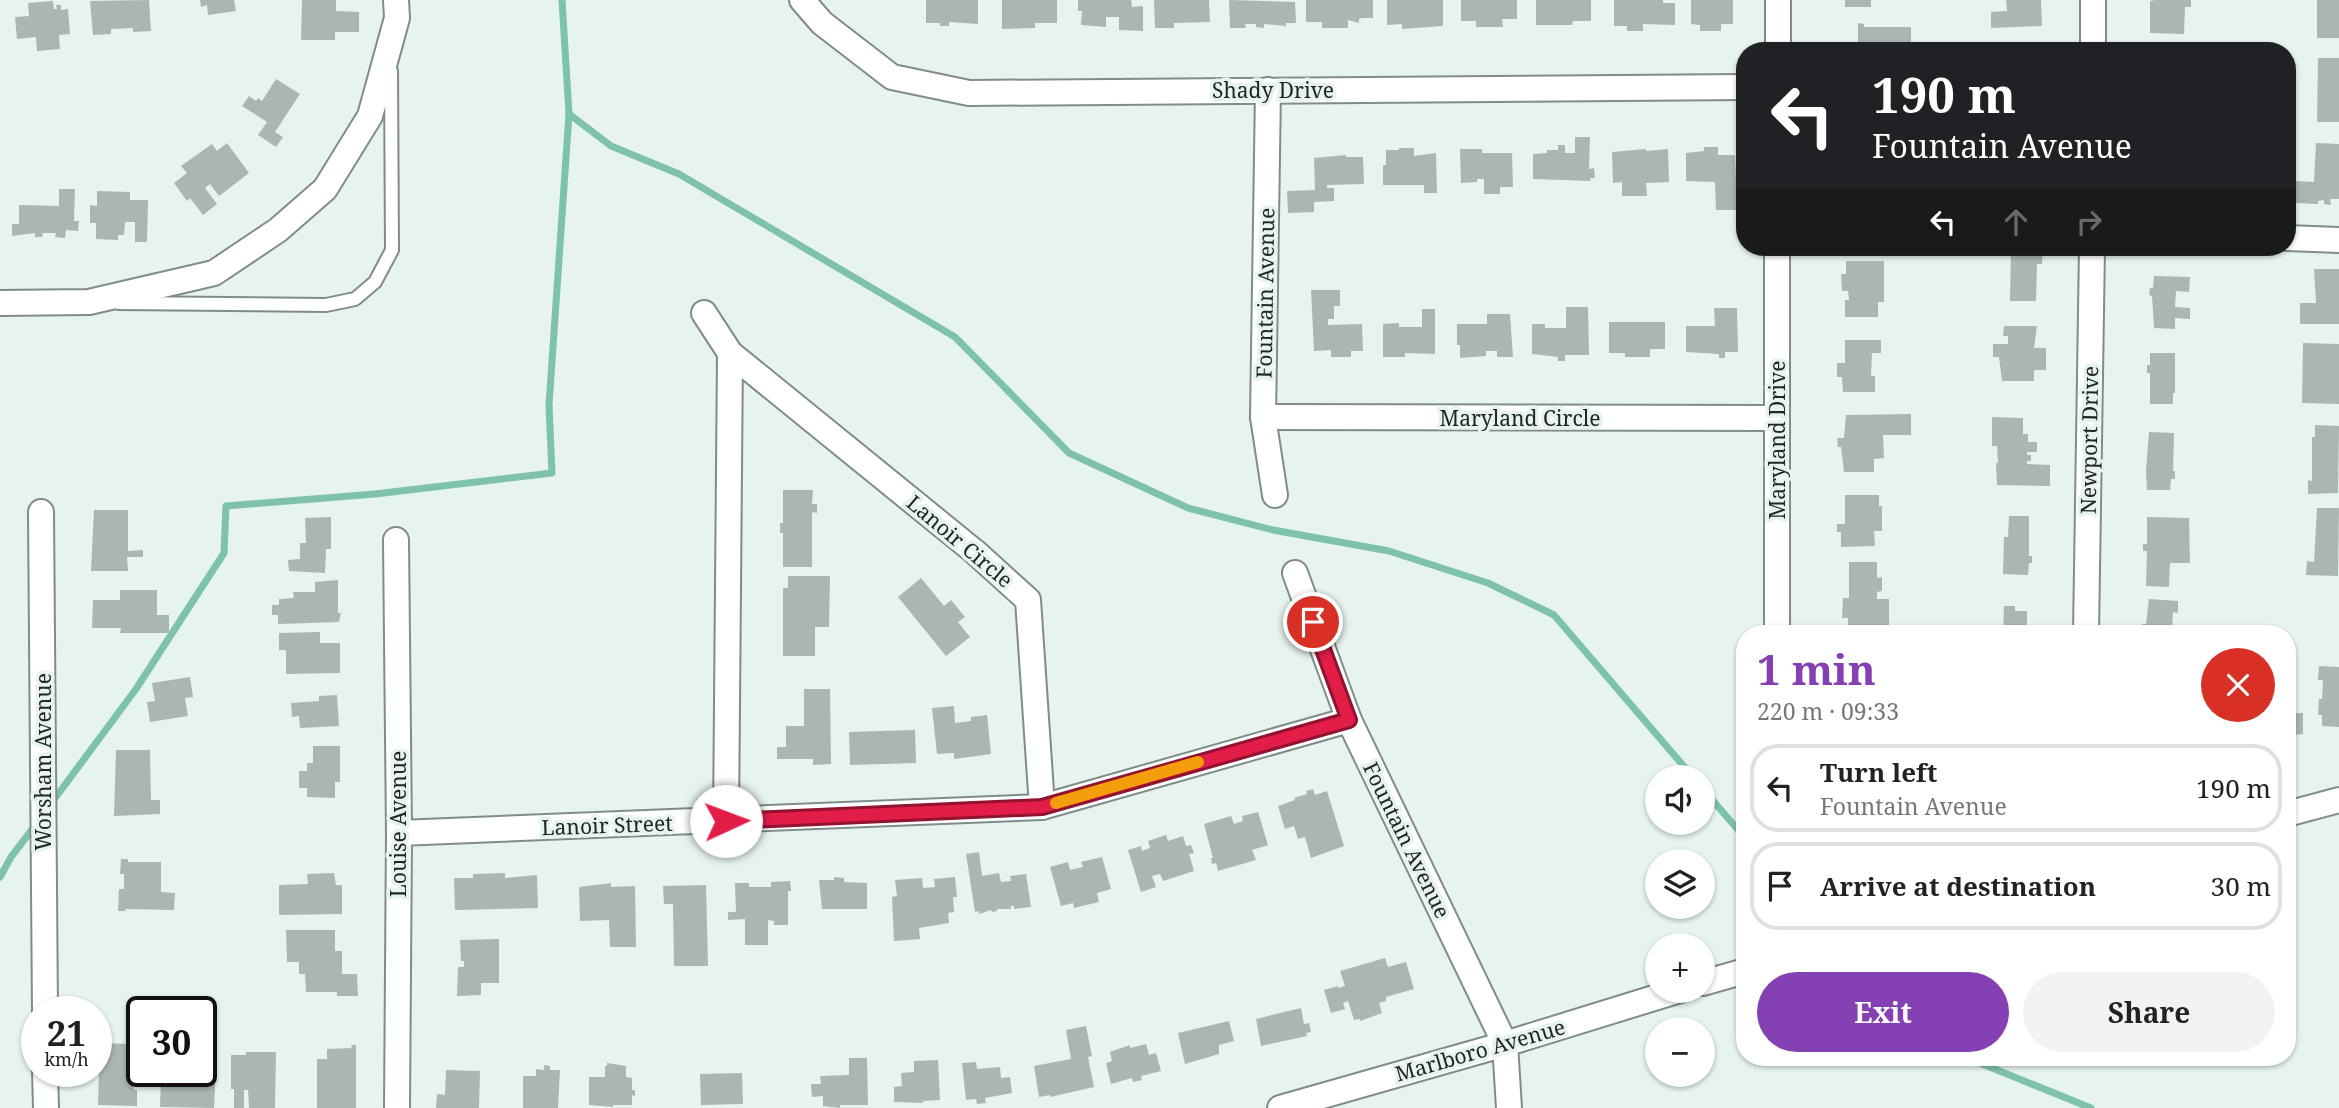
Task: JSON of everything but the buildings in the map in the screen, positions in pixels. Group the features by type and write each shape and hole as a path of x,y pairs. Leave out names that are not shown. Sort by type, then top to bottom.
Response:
{"street":[{"path":"0,303 89,303 214,273 278,230 326,189 370,116 397,18 396,0"},
{"name":"Shady Drive","path":"802,0 822,23 892,77 969,93 1736,88"},
{"path":"1778,0 1778,42"},
{"path":"2093,42 2094,0"},
{"name":"Fountain Avenue","path":"1268,90 1263,417 1275,495"},
{"path":"2296,238 2339,240"},
{"name":"Maryland Drive","path":"1777,256 1777,625"},
{"name":"Newport Drive","path":"2085,625 2092,256"},
{"name":"Lanoir Circle","path":"704,313 730,353 975,552 1028,600 1042,807"},
{"path":"726,821 730,353"},
{"name":"Maryland Circle","path":"1263,417 1776,418"},
{"name":"Worsham Avenue","path":"41,512 45,996"},
{"name":"Louise Avenue","path":"396,540 399,833 397,1108"},
{"name":"Fountain Avenue","path":"1295,573 1349,720 1505,1044 1509,1108"},
{"name":"Lanoir Street","path":"399,833 1042,807 1349,720"},
{"path":"2296,812 2339,800"},
{"path":"1715,980 1736,974"},
{"name":"Marlboro Avenue","path":"1280,1108 1645,1001"},
{"path":"46,1087 46,1108"}],"lane":[{"path":"89,303 326,305 355,299 374,282 392,250 390,44"}],"waterway":[{"path":"50,805 136,689 224,553 226,506 375,494 552,473 549,405 569,114 562,0"},
{"path":"569,114 611,146 679,174 955,337 1069,453 1188,508 1273,530 1389,551 1488,583 1554,615 1683,765"},
{"path":"1715,803 1736,828"},
{"path":"0,877 11,857 37,823"},
{"path":"1987,1066 2091,1108"}],"slow traffic":[{"path":"1056,803 1198,762"}],"route":[{"path":"726,821 1042,807 1349,720 1313,622"}]}
